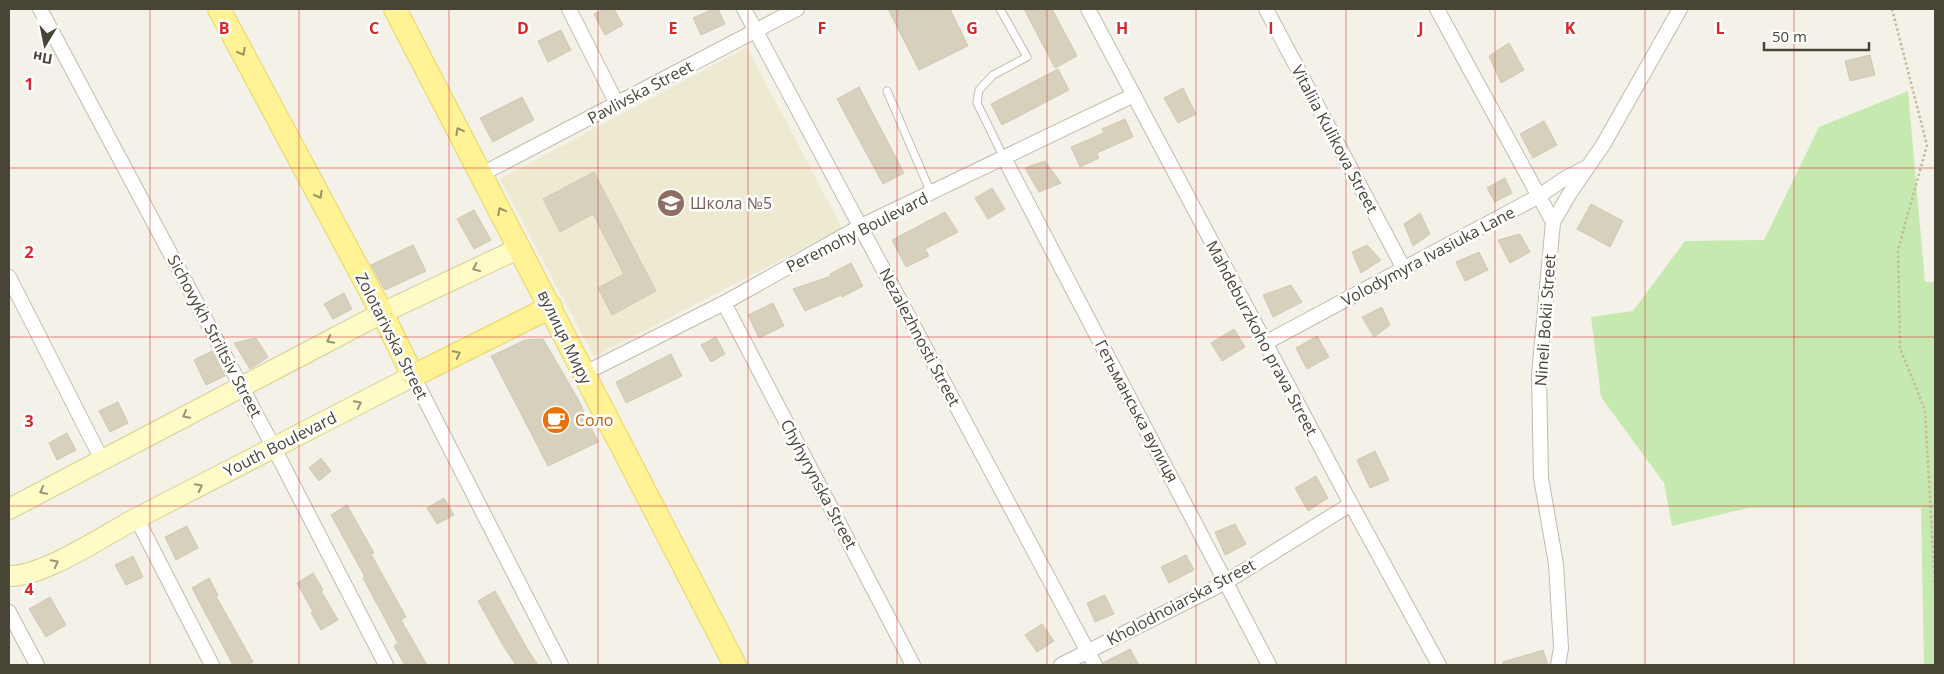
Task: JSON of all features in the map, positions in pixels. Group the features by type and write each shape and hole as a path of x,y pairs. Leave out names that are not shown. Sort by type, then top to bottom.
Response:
{"main road":[{"name":"Zolotarivska Street","path":"219,9 382,313 413,376"},
{"name":"вулиця Миру","path":"395,9 735,665"},
{"path":"9,509 382,313 520,248"},
{"name":"Youth Boulevard","path":"9,576 43,569 413,376 551,307"}],"street":[{"name":"Sichovykh Striltsiv Street","path":"40,9 274,448 386,665"},
{"path":"569,9 617,104"},
{"name":"Nezalezhnosti Street","path":"744,9 1095,665"},
{"name":"Pavlivska Street","path":"482,174 797,9"},
{"name":"Mahdeburzkoho prava Street","path":"1088,9 1351,504 1439,665"},
{"name":"Vitaliia Kulikova Street","path":"1266,9 1404,269"},
{"path":"1437,9 1553,222"},
{"name":"Nineli Bokii Street","path":"1558,665 1561,648 1556,564 1540,478 1540,375 1553,222 1570,193 1603,145 1680,9"},
{"name":"Peremohy Boulevard","path":"583,374 724,303 860,226 1134,95"},
{"name":"Гетьманська вулиця","path":"1004,158 1269,665"},
{"name":"Volodymyra Ivasiuka Lane","path":"1265,342 1539,196 1564,178 1589,166"},
{"path":"9,277 102,460"},
{"name":"Chyhyrynska Street","path":"724,303 913,665"},
{"name":"Zolotarivska Street","path":"413,376 561,665"},
{"name":"Kholodnoiarska Street","path":"1061,665 1087,650 1226,582 1351,504"},
{"path":"137,519 212,665"},
{"path":"9,612 37,665"}],"lane":[{"path":"1000,9 1027,57 993,75 979,90 977,103 1004,158"},
{"path":"887,92 931,193"}],"path":[{"path":"1892,9 1927,145 1898,250 1900,348 1925,410 1935,587"}],"shaded area":[{"name":"Школа №5","path":"747,47 842,228 594,357 500,179"}],"green space":[{"path":"1908,91 1925,282 1935,282 1935,665 1924,665 1921,508 1748,508 1672,526 1664,483 1601,397 1591,317 1633,311 1685,241 1764,240 1819,127"}],"building":[{"path":"604,9 614,9 623,25 605,35 594,14"},
{"path":"713,9 718,9 725,24 701,35 693,18"},
{"path":"888,9 950,9 968,46 919,70"},
{"path":"1024,9 1052,9 1077,56 1055,68"},
{"path":"561,30 571,50 548,62 538,41"},
{"path":"1509,43 1524,70 1501,83 1489,56"},
{"path":"1870,55 1875,75 1850,81 1845,61"},
{"path":"1058,69 1069,90 1002,125 991,104"},
{"path":"859,87 904,173 883,184 837,99"},
{"path":"1183,88 1196,114 1178,123 1164,98"},
{"path":"522,97 534,120 493,142 480,118"},
{"path":"1125,119 1133,137 1097,153 1099,158 1080,167 1071,147 1104,133 1102,129"},
{"path":"1544,121 1557,145 1533,158 1520,134"},
{"path":"1045,161 1061,183 1039,192 1025,168"},
{"path":"594,172 656,291 612,315 598,288 624,274 593,214 560,232 543,199"},
{"path":"1505,178 1512,193 1495,202 1487,188"},
{"path":"992,188 1005,209 988,219 975,198"},
{"path":"1591,204 1623,221 1610,247 1577,229"},
{"path":"474,210 491,240 474,249 457,219"},
{"path":"945,212 958,232 925,249 929,256 906,267 892,240"},
{"path":"1420,213 1430,234 1413,246 1404,224"},
{"path":"1520,234 1530,252 1510,263 1498,240"},
{"path":"413,245 426,271 385,290 371,265"},
{"path":"1367,245 1381,260 1361,273 1352,252"},
{"path":"1479,252 1488,270 1465,281 1456,262"},
{"path":"851,263 863,286 842,297 841,295 805,311 793,289 831,276 830,274"},
{"path":"1291,285 1302,302 1273,317 1263,295"},
{"path":"344,293 352,309 333,319 324,304"},
{"path":"773,303 784,326 759,338 748,315"},
{"path":"1382,307 1390,325 1374,337 1362,317"},
{"path":"1234,329 1245,347 1222,361 1211,343"},
{"path":"1317,336 1329,357 1307,369 1296,348"},
{"path":"716,337 725,354 711,362 701,345"},
{"path":"256,338 268,357 250,369 234,343"},
{"name":"Соло","path":"543,339 578,399 598,442 548,466 491,356 525,340"},
{"path":"212,351 225,376 206,385 194,360"},
{"path":"671,354 682,376 626,403 616,382"},
{"path":"118,402 128,423 110,432 99,411"},
{"path":"67,433 76,450 57,460 49,443"},
{"path":"1375,451 1389,480 1370,488 1357,460"},
{"path":"321,458 331,471 319,481 309,468"},
{"path":"1316,476 1328,498 1308,511 1295,488"},
{"path":"444,498 454,515 437,524 427,508"},
{"path":"347,505 374,553 371,554 406,617 401,620 427,665 405,665 394,646 398,643 331,515"},
{"path":"1235,524 1246,544 1225,555 1215,532"},
{"path":"187,526 198,548 176,560 165,537"},
{"path":"1186,555 1194,570 1169,583 1161,567"},
{"path":"133,556 143,577 126,585 115,565"},
{"path":"313,573 338,620 321,630 297,583"},
{"path":"209,578 218,595 216,596 253,662 247,665 233,665 192,588"},
{"path":"495,591 538,665 516,665 504,647 478,601"},
{"path":"1105,595 1114,614 1095,622 1087,603"},
{"path":"50,597 66,625 46,637 29,609"},
{"path":"1042,624 1054,641 1037,652 1025,635"},
{"path":"1130,649 1139,665 1104,665 1103,663"},
{"path":"1543,650 1548,665 1503,665 1503,662"}],"place":[{"name":"Школа №5","path":"671,203"},
{"name":"Соло","path":"556,420"}]}
